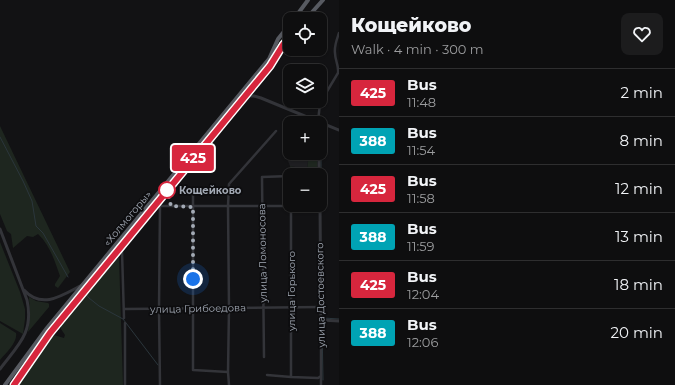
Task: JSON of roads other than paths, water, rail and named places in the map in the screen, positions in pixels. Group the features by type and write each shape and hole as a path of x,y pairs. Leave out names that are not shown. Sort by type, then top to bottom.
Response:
{"highway":[{"path":"299,12 308,0"},
{"path":"313,12 324,0"},
{"name":"«Холмогоры»","path":"5,385 47,328 269,59 278,39 283,33"},
{"name":"«Холмогоры»","path":"14,385 50,333 270,66 283,45"}],"street":[{"path":"319,116 320,103 338,73 334,52 339,33"},
{"path":"251,89 252,92 261,98"},
{"path":"245,96 261,98 304,116"},
{"path":"327,125 339,130"},
{"path":"229,385 229,184 276,131"},
{"name":"улица Ломоносова","path":"264,357 262,177 283,176"},
{"path":"192,192 193,370 228,372"},
{"path":"160,385 160,206 283,206"},
{"name":"улица Горького","path":"291,212 291,377"},
{"name":"улица Достоевского","path":"320,212 321,385"},
{"path":"0,229 29,309 29,320 26,332 0,369"},
{"path":"122,251 124,318"},
{"path":"22,287 32,298 46,300 59,298 82,285"},
{"name":"улица Грибоедова","path":"124,309 321,307"},
{"path":"321,320 339,321"},
{"path":"125,324 125,385"},
{"path":"267,375 318,378 321,376"}],"waterway":[{"path":"0,137 32,201 36,226 43,233 68,277"},
{"path":"321,160 321,168"},
{"path":"85,293 99,306 123,319 158,365"},
{"path":"322,304 323,318 339,319"},
{"path":"323,324 323,380"}],"place":[{"name":"Кощейково","path":"167,190"}]}
